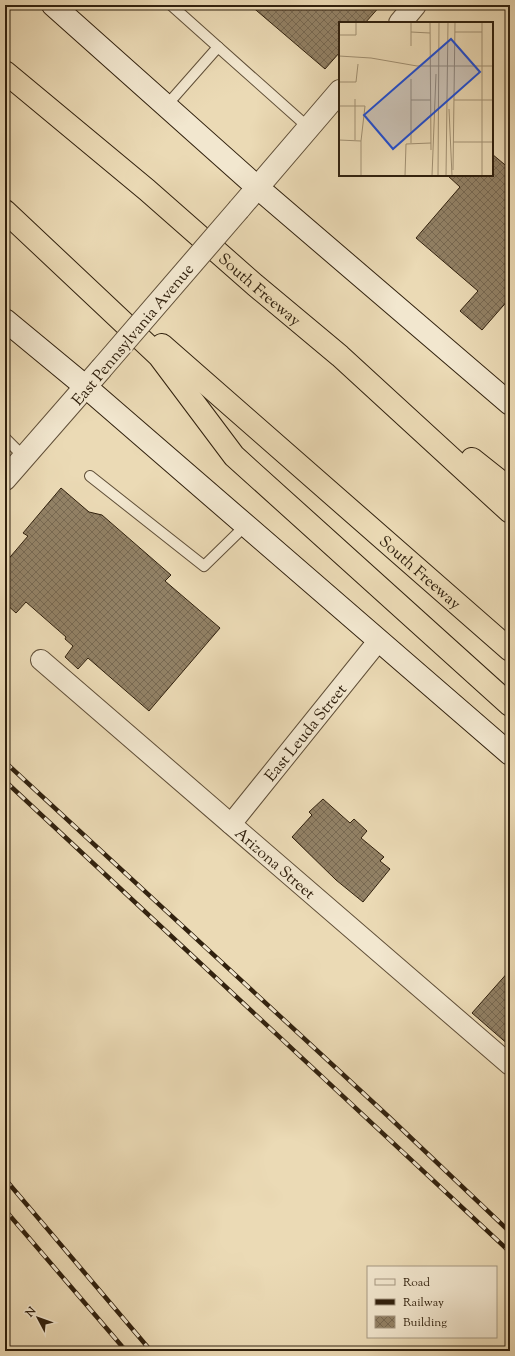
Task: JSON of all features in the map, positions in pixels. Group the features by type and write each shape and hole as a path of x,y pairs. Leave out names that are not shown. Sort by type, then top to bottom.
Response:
{"highway":[{"name":"South Freeway","path":"5,72 147,190 255,285 340,356 510,512"},
{"name":"South Freeway","path":"5,210 510,650"},
{"path":"5,210 159,356 234,456 510,705"},
{"path":"340,356 510,489"}],"main road":[{"path":"53,5 257,187 510,404"},
{"path":"401,22 415,5"},
{"name":"East Pennsylvania Avenue","path":"5,480 26,458 339,93"},
{"path":"5,320 86,387 510,754"}],"street":[{"name":"East Leuda Street","path":"231,824 379,640"},
{"name":"Arizona Street","path":"41,660 510,1065"}],"lane":[{"path":"172,5 309,128"},
{"path":"166,106 218,47"},
{"path":"5,438 26,458"},
{"path":"90,476 204,566 246,525"}],"building":[{"path":"250,5 381,5 366,22 339,22 339,53 325,69"},
{"path":"493,155 510,169 510,298 482,330 460,311 478,291 416,238 460,187 448,176 493,176"},
{"path":"61,488 89,512 102,515 171,575 165,581 220,628 149,711 88,658 78,669 65,657 73,646 65,639 66,637 26,602 16,613 5,603 5,563 28,536 23,533"},
{"path":"323,799 350,823 354,819 367,831 361,838 384,857 380,861 390,869 363,902 336,880 292,837 312,815 309,812"},
{"path":"510,970 510,1046 472,1013"}],"railway":[{"path":"5,762 389,1117 510,1232"},
{"path":"5,781 510,1252"},
{"path":"5,1179 151,1351"},
{"path":"5,1210 126,1351"}]}
